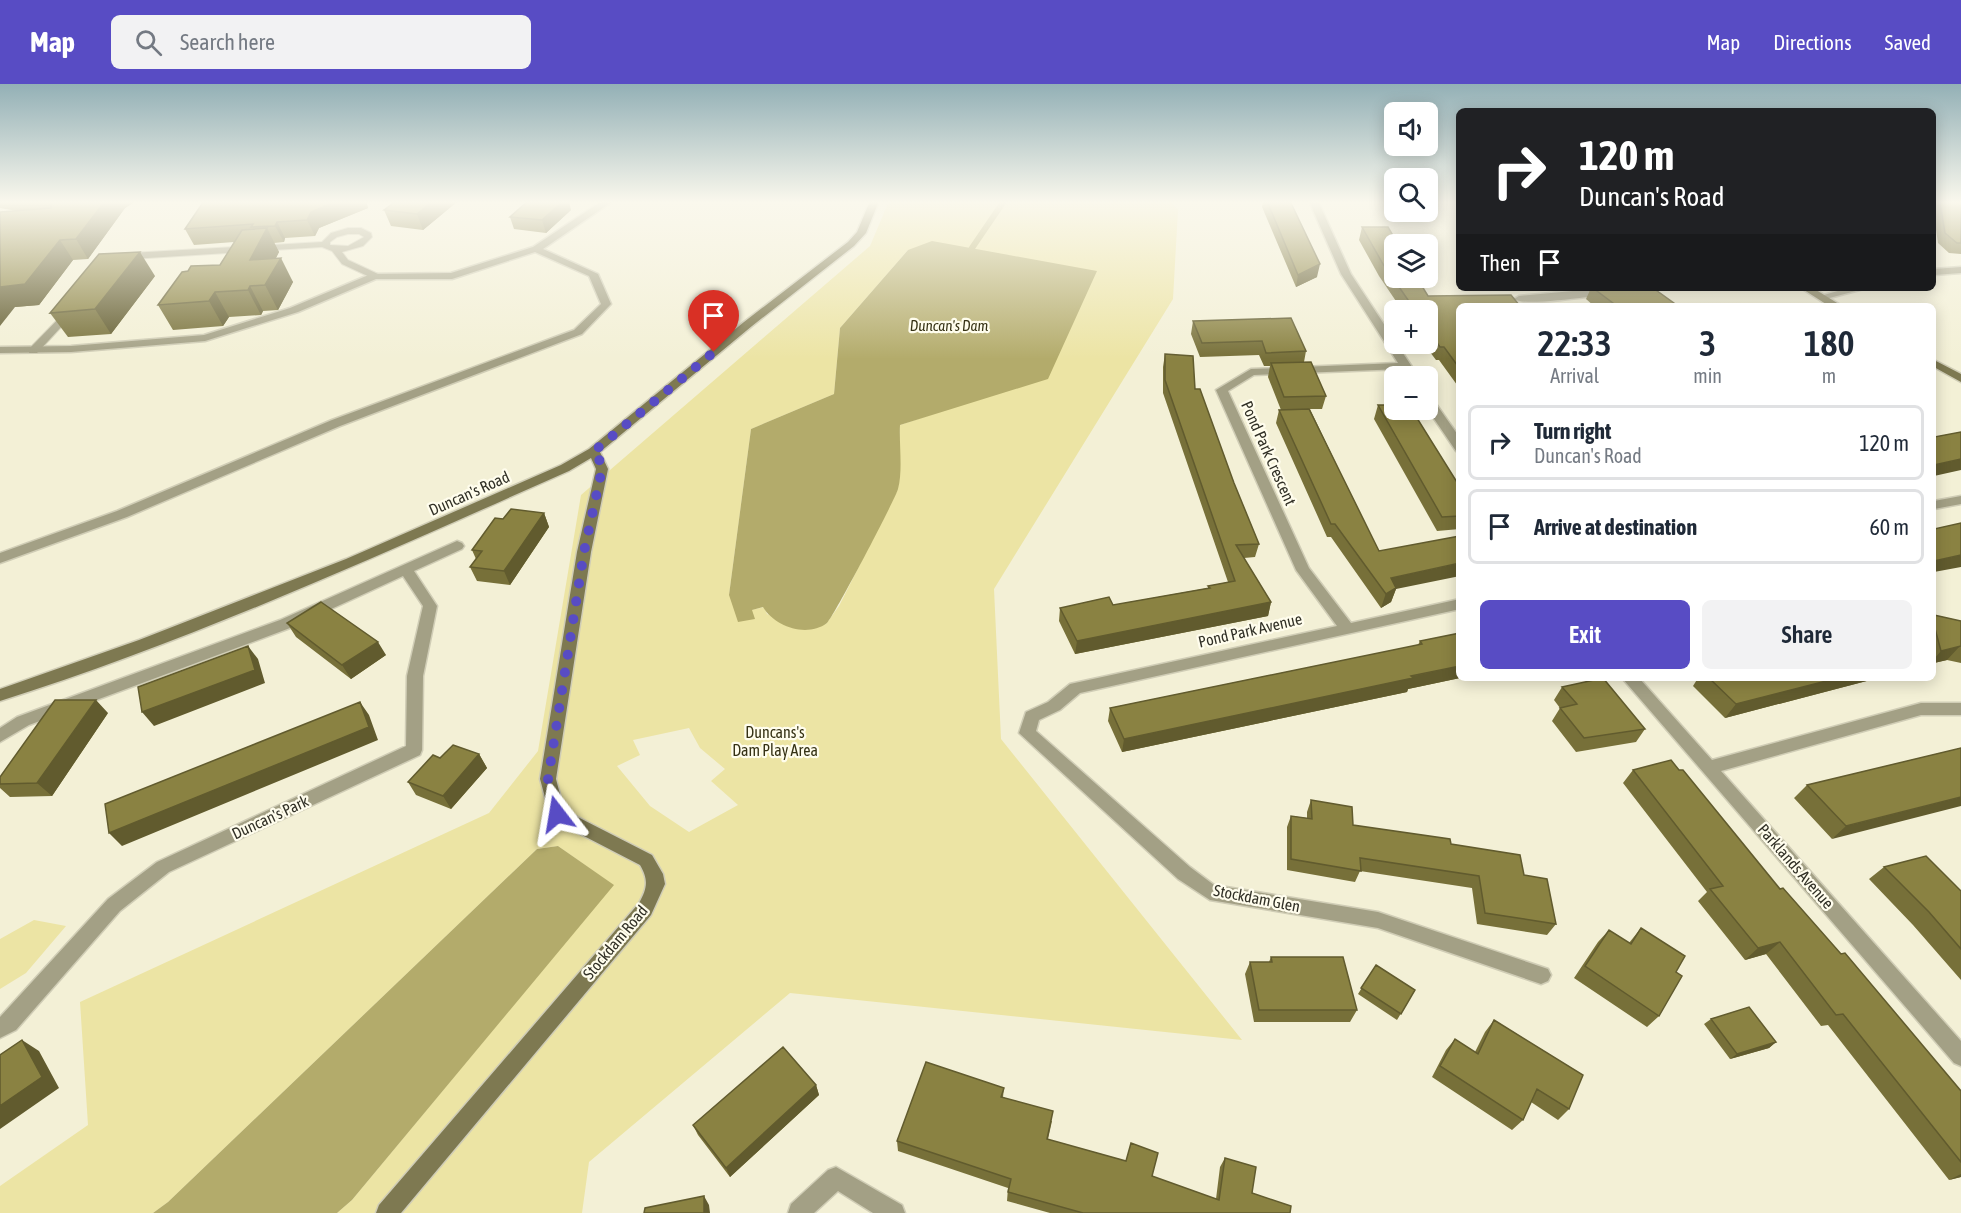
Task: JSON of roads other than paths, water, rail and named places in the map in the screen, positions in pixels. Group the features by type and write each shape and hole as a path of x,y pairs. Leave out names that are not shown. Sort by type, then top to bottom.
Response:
{"street":[{"path":"0,350 33,351 205,338 294,310 375,276 452,276 521,254"},
{"path":"0,558 122,514 336,423 578,332 606,303 593,274 547,254"},
{"name":"Duncan's Road","path":"0,695 144,644 351,562 489,502 593,452 748,324 839,254"},
{"path":"1337,254 1346,274 1405,366"},
{"path":"1936,272 1961,270"},
{"path":"1519,299 1606,291"},
{"path":"1811,291 1832,303"},
{"path":"1822,297 1849,291"},
{"path":"1546,298 1552,303"},
{"path":"1936,364 1961,379"},
{"name":"Pond Park Crescent","path":"1346,627 1303,570 1222,390 1251,372 1384,371"},
{"path":"1438,416 1456,442"},
{"name":"Stockdam Road","path":"387,1213 645,909 656,889 655,874 646,860 557,814 548,779 584,552 602,469 599,459 593,452"},
{"path":"1936,506 1961,500"},
{"path":"0,736 23,721 285,624 457,546"},
{"name":"Duncan's Park","path":"0,1028 9,1023 114,906 163,867 414,750 415,675 430,606 406,570"},
{"name":"Pond Park Avenue","path":"1054,706 1075,688 1456,605"},
{"name":"Parklands Avenue","path":"1633,681 1961,1056"},
{"name":"Stockdam Glen","path":"1054,706 1032,716 1027,733 1184,873 1210,892 1378,920 1541,975"},
{"path":"1710,767 1921,709 1961,709"},
{"path":"799,1212 836,1178 894,1213"}],"lane":[{"path":"117,264 130,256 168,254"},
{"path":"339,254 345,262 375,276"},
{"path":"33,351 79,303"}],"water":[{"name":"Duncan's Dam","path":"905,254 1002,254 1097,271 1048,379 900,425 901,466 898,489 864,558 827,623 810,630 792,628 775,620 763,607 752,610 755,619 738,622 729,595 751,429 834,394 840,328"},
{"path":"558,846 614,885 352,1200 337,1213 153,1213 168,1202 537,849"}],"park label":[{"name":"Duncans's Dam Play Area","path":"775,741"}]}
